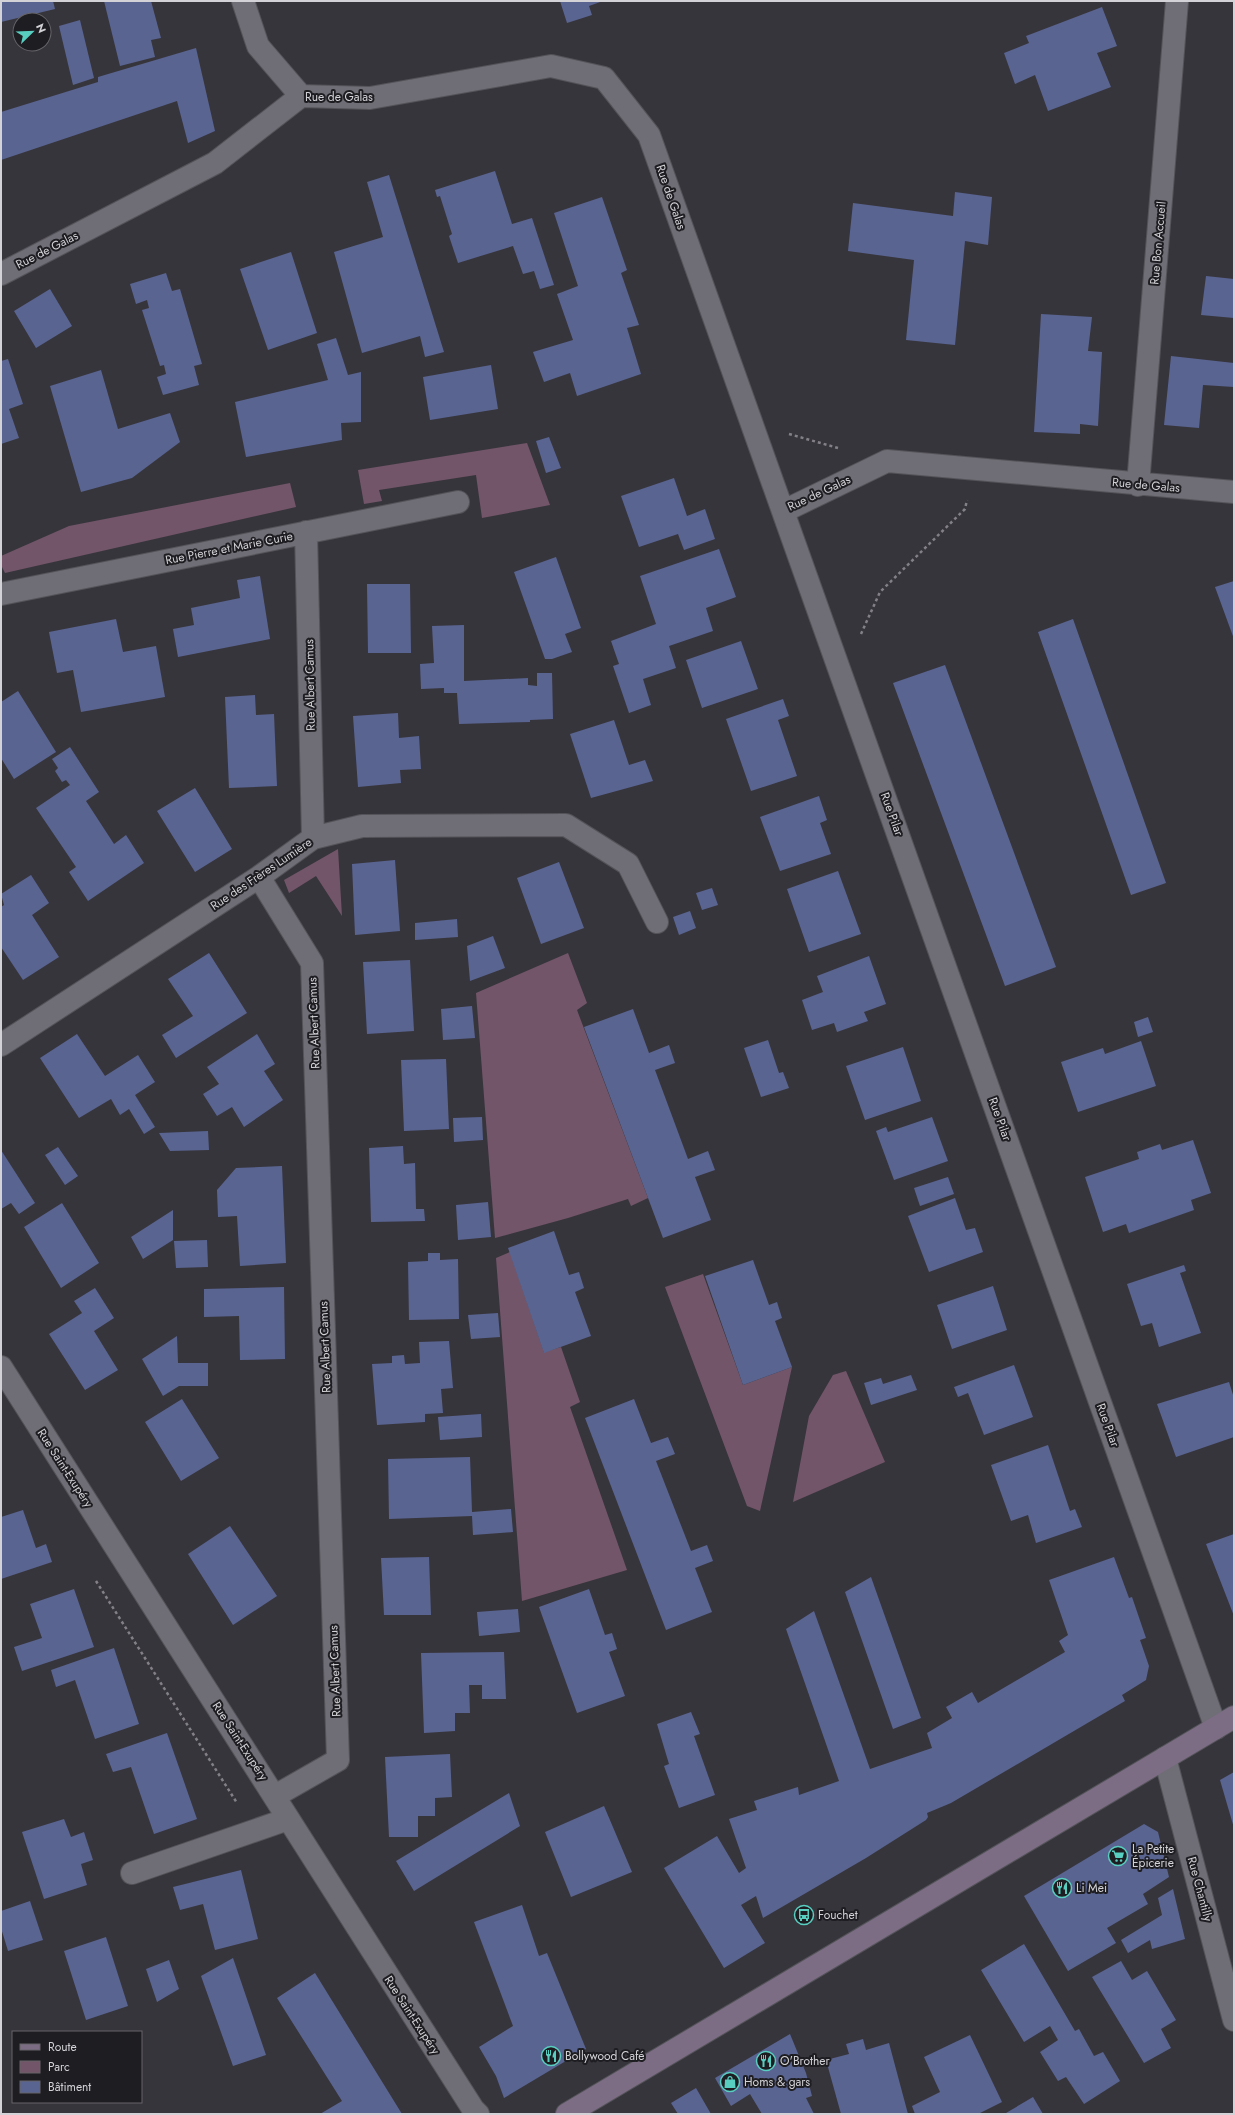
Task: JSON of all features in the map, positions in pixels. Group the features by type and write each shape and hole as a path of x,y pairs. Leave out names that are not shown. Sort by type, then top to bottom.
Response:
{"main road":[{"path":"567,2114 1225,1722"}],"street":[{"path":"243,1 258,46 301,96"},
{"name":"Rue Bon Accueil","path":"1138,485 1177,1"},
{"name":"Rue de Galas","path":"1,274 215,163 301,96 370,98 551,66 604,78 649,135 784,511 887,461 1138,485 1234,492"},
{"name":"Rue Pierre et Marie Curie","path":"1,594 458,502"},
{"name":"Rue Pilar","path":"784,511 842,674 1225,1722"},
{"name":"Rue Albert Camus","path":"306,532 313,838"},
{"name":"Rue des Frères Lumière","path":"1,1045 259,877 313,838 362,826 566,826 628,864 657,922"},
{"name":"Rue Albert Camus","path":"259,877 312,963 338,1760 275,1796"},
{"name":"Rue Saint-Exupéry","path":"1,1367 275,1796 288,1819 473,2110 478,2114"},
{"name":"Rue Chantilly","path":"1165,1758 1234,2020"},
{"path":"132,1873 288,1819"}],"path":[{"path":"752,424 887,461"},
{"path":"842,674 880,592 966,509 972,469"},
{"path":"94,1577 254,1831"}],"green space":[{"path":"527,443 550,505 482,518 476,475 379,490 382,501 364,504 358,470"},
{"path":"290,483 296,507 5,573 1,565 1,556 69,526"},
{"path":"338,849 342,916 316,876 289,893 284,880"},
{"path":"568,953 587,1003 577,1010 648,1198 631,1206 628,1199 568,1218 495,1238 476,993"},
{"path":"510,1252 544,1352 561,1347 580,1402 570,1407 627,1570 522,1601 496,1258"},
{"path":"703,1274 743,1385 792,1367 760,1511 747,1506 665,1287"},
{"path":"846,1371 885,1462 793,1502 809,1416 833,1375"}],"building":[{"path":"1,1 53,1 55,9 43,12 12,12 12,19 1,22"},
{"path":"104,1 151,1 161,38 151,40 155,57 120,66"},
{"path":"560,1 603,1 589,6 592,15 567,23"},
{"path":"1102,7 1117,46 1097,53 1111,87 1048,111 1035,75 1015,84 1004,53 1029,43 1026,36"},
{"path":"80,20 94,78 73,85 59,26"},
{"path":"196,48 215,131 188,143 177,101 1,160 1,112 98,82 98,77"},
{"path":"495,171 512,224 532,218 554,285 540,289 534,271 523,274 513,246 458,263 449,236 452,234 440,196 437,197 435,190"},
{"path":"389,175 444,352 425,357 420,336 362,353 334,252 383,237 367,182"},
{"path":"955,192 992,197 988,245 965,241 955,345 906,340 914,260 848,251 853,203 953,216"},
{"path":"602,197 627,270 621,273 639,325 627,328 641,374 577,396 570,373 544,382 533,352 573,340 557,294 578,286 554,213"},
{"path":"291,252 317,333 268,350 240,269"},
{"path":"166,273 172,291 180,289 202,364 194,366 199,385 163,395 157,377 166,374 164,365 160,366 142,310 149,308 147,300 136,304 130,284"},
{"path":"1206,276 1234,279 1234,318 1201,315"},
{"path":"50,289 72,326 36,348 14,311"},
{"path":"1041,314 1092,317 1088,351 1102,352 1098,426 1080,424 1080,434 1034,432"},
{"path":"336,338 348,375 361,372 361,422 341,423 342,440 246,457 235,402 328,380 317,344"},
{"path":"1171,356 1234,363 1234,387 1203,385 1199,428 1164,425"},
{"path":"8,359 23,404 9,409 19,438 1,444 1,361"},
{"path":"491,365 498,409 430,420 423,377"},
{"path":"101,370 118,429 170,413 180,442 132,478 81,492 50,386"},
{"path":"549,437 561,468 546,473 536,441"},
{"path":"674,478 687,516 705,509 715,539 684,550 678,534 639,547 621,496"},
{"path":"719,549 736,597 706,608 713,631 669,646 676,668 643,679 651,705 629,713 613,666 619,664 611,641 656,624 640,576"},
{"path":"556,557 581,628 565,634 572,652 552,659 545,659 514,572"},
{"path":"260,576 270,639 178,657 173,629 194,625 191,608 240,598 237,580"},
{"path":"1234,581 1234,639 1215,587"},
{"path":"367,584 410,584 411,653 368,653"},
{"path":"116,619 123,652 156,646 165,697 81,712 73,670 57,673 49,632"},
{"path":"1073,619 1166,883 1131,895 1038,632"},
{"path":"464,625 464,681 528,678 528,685 537,686 537,673 552,673 553,719 530,720 530,722 459,724 457,693 444,693 444,688 421,689 420,664 434,663 432,626"},
{"path":"741,641 758,689 702,708 686,660"},
{"path":"945,665 1056,967 1005,986 893,683"},
{"path":"18,691 56,752 14,779 1,758 1,702"},
{"path":"255,695 256,715 274,714 277,786 229,788 225,697"},
{"path":"783,699 789,716 778,720 797,776 751,791 726,719"},
{"path":"398,713 399,738 419,736 421,769 400,770 401,783 358,787 353,716"},
{"path":"614,720 629,765 645,760 653,781 591,798 570,734"},
{"path":"70,747 99,792 86,801 114,844 126,835 144,863 88,901 69,872 76,867 36,808 70,785 66,780 62,782 55,771 58,768 52,759"},
{"path":"195,788 232,849 195,872 157,811"},
{"path":"819,796 827,820 820,823 831,854 780,871 760,817"},
{"path":"395,860 400,931 355,935 352,864"},
{"path":"559,862 584,928 541,944 517,878"},
{"path":"838,871 861,934 809,952 787,889"},
{"path":"31,875 49,903 32,915 59,957 23,980 1,947 1,907 4,905 1,894"},
{"path":"712,888 718,905 702,910 696,893"},
{"path":"690,911 696,928 679,935 673,917"},
{"path":"457,919 458,937 415,940 415,923"},
{"path":"493,936 505,968 470,981 467,946"},
{"path":"209,953 247,1013 176,1058 162,1035 193,1016 168,979"},
{"path":"869,956 886,1004 864,1012 868,1021 837,1032 834,1023 812,1030 802,1000 823,992 817,976"},
{"path":"410,960 414,1031 367,1034 363,962"},
{"path":"472,1006 475,1038 443,1040 441,1009"},
{"path":"633,1009 649,1053 669,1045 675,1063 655,1070 688,1159 708,1151 715,1170 695,1177 711,1220 663,1238 584,1027"},
{"path":"1148,1017 1153,1032 1138,1037 1134,1022"},
{"path":"77,1034 105,1076 138,1055 155,1082 135,1095 155,1127 144,1134 129,1109 120,1115 111,1099 79,1118 40,1058"},
{"path":"257,1034 275,1064 264,1071 283,1100 244,1127 232,1107 217,1116 203,1094 219,1084 207,1067"},
{"path":"768,1040 779,1073 783,1072 789,1088 761,1097 744,1048"},
{"path":"1141,1041 1156,1086 1078,1112 1061,1062 1103,1048 1105,1054"},
{"path":"903,1047 921,1101 865,1120 846,1066"},
{"path":"446,1059 449,1129 404,1131 401,1060"},
{"path":"482,1117 483,1140 454,1142 453,1118"},
{"path":"932,1117 948,1161 894,1180 876,1131 886,1127 888,1132"},
{"path":"208,1131 209,1150 170,1151 159,1133"},
{"path":"1193,1140 1211,1193 1191,1200 1194,1210 1129,1233 1126,1224 1103,1232 1085,1177 1139,1159 1137,1152 1160,1144 1162,1150"},
{"path":"403,1146 404,1164 415,1163 416,1209 424,1209 425,1221 371,1222 369,1148"},
{"path":"58,1147 78,1176 65,1185 45,1155"},
{"path":"1,1150 35,1203 19,1214 11,1203 1,1209"},
{"path":"282,1166 286,1263 240,1266 237,1216 218,1217 217,1190 236,1168"},
{"path":"948,1177 954,1194 920,1206 914,1188"},
{"path":"955,1198 966,1230 975,1228 983,1252 929,1272 908,1216"},
{"path":"488,1202 491,1237 458,1240 456,1205"},
{"path":"62,1203 99,1263 61,1288 24,1227"},
{"path":"173,1210 173,1240 143,1259 131,1237"},
{"path":"554,1231 569,1275 579,1272 584,1288 575,1292 591,1336 544,1353 508,1248"},
{"path":"207,1240 208,1267 176,1268 174,1241"},
{"path":"428,1253 440,1253 440,1260 458,1259 459,1319 409,1320 408,1262 428,1261"},
{"path":"753,1260 769,1305 777,1302 782,1318 775,1321 792,1367 743,1385 705,1276"},
{"path":"1184,1265 1186,1271 1180,1273 1201,1333 1159,1347 1152,1323 1141,1326 1127,1284"},
{"path":"993,1286 1007,1330 952,1349 937,1305"},
{"path":"284,1287 285,1359 240,1360 239,1316 204,1317 204,1289"},
{"path":"95,1288 114,1318 94,1331 118,1370 85,1390 49,1334 82,1313 74,1301"},
{"path":"498,1313 500,1337 471,1339 468,1315"},
{"path":"177,1336 178,1363 208,1363 208,1386 179,1386 163,1396 142,1359"},
{"path":"449,1341 453,1388 441,1389 443,1413 425,1414 425,1422 377,1425 372,1364 392,1363 392,1356 404,1355 405,1364 420,1363 419,1342"},
{"path":"1014,1365 1033,1417 984,1435 968,1393 958,1397 954,1387"},
{"path":"911,1375 917,1390 871,1405 864,1383 881,1378 883,1384"},
{"path":"1229,1382 1234,1398 1234,1437 1176,1457 1157,1404"},
{"path":"182,1399 219,1458 181,1481 145,1422"},
{"path":"634,1399 651,1443 668,1437 675,1454 656,1461 691,1551 707,1545 713,1561 695,1568 712,1612 666,1630 585,1418"},
{"path":"481,1414 482,1437 440,1440 438,1417"},
{"path":"1048,1445 1070,1511 1075,1509 1082,1527 1036,1543 1028,1515 1011,1521 991,1465"},
{"path":"470,1457 472,1512 511,1509 513,1532 473,1535 472,1516 389,1519 388,1459"},
{"path":"23,1510 36,1548 46,1544 52,1562 1,1579 1,1517"},
{"path":"230,1526 277,1596 233,1625 188,1554"},
{"path":"1234,1534 1234,1616 1206,1544"},
{"path":"429,1557 431,1615 384,1615 381,1558"},
{"path":"1114,1557 1129,1598 1132,1597 1146,1638 1140,1640 1149,1666 1146,1680 1122,1695 1125,1701 951,1803 927,1813 928,1817 926,1820 866,1858 763,1918 756,1896 741,1905 765,1943 724,1968 664,1868 717,1836 739,1873 746,1868 729,1819 757,1810 754,1801 798,1787 799,1795 839,1781 786,1629 814,1611 870,1769 932,1748 927,1733 952,1718 946,1707 972,1692 978,1703 1065,1652 1059,1641 1068,1635 1049,1580"},
{"path":"871,1577 921,1718 893,1729 845,1592"},
{"path":"74,1589 94,1647 22,1671 14,1647 42,1638 30,1604"},
{"path":"589,1589 605,1635 612,1633 617,1649 609,1652 625,1696 577,1713 539,1607"},
{"path":"518,1609 520,1632 479,1636 477,1612"},
{"path":"114,1648 139,1724 95,1739 75,1680 56,1687 51,1670"},
{"path":"504,1652 506,1699 482,1699 482,1685 469,1685 470,1713 455,1713 455,1731 424,1733 421,1653"},
{"path":"691,1712 700,1734 694,1736 715,1795 679,1808 664,1766 669,1764 657,1724"},
{"path":"167,1733 197,1819 154,1834 131,1767 113,1772 106,1754"},
{"path":"450,1754 452,1797 435,1798 435,1816 418,1816 418,1837 389,1837 385,1757"},
{"path":"1234,1772 1234,1828 1220,1780"},
{"path":"509,1793 520,1826 414,1891 396,1861"},
{"path":"604,1806 632,1872 571,1897 545,1832"},
{"path":"64,1819 71,1837 84,1832 93,1860 81,1864 87,1885 44,1899 22,1832"},
{"path":"1144,1824 1158,1832 1169,1877 1143,1894 1148,1904 1107,1928 1116,1943 1068,1971 1024,1896"},
{"path":"241,1870 258,1939 215,1950 203,1904 180,1910 173,1887"},
{"path":"1173,1889 1185,1939 1152,1949 1150,1940 1128,1953 1121,1940 1162,1915 1158,1898"},
{"path":"30,1901 43,1940 8,1951 1,1928 1,1911"},
{"path":"522,1905 539,1956 547,1953 586,2049 504,2098 496,2076 479,2047 513,2026 474,1922"},
{"path":"106,1937 128,2006 86,2020 64,1951"},
{"path":"1024,1944 1075,2031 1079,2029 1094,2056 1103,2052 1120,2081 1084,2104 1066,2077 1058,2081 1040,2052 1058,2040 1050,2026 1024,2042 981,1970"},
{"path":"233,1958 266,2055 233,2066 201,1976"},
{"path":"169,1960 179,1989 157,2002 146,1969"},
{"path":"1121,1961 1132,1980 1147,1971 1176,2020 1161,2029 1171,2048 1144,2063 1092,1977"},
{"path":"315,1973 402,2114 320,2114 342,2101 277,1998"},
{"path":"790,2034 806,2073 812,2096 806,2098 814,2114 762,2114 750,2094 731,2106 715,2078"},
{"path":"970,2035 1002,2102 978,2114 915,2114 912,2106 940,2092 924,2057"},
{"path":"863,2039 866,2050 889,2043 908,2114 841,2114 826,2060 849,2054 846,2044"},
{"path":"696,2088 711,2114 678,2114 671,2103"},
{"path":"1033,2097 1043,2114 1006,2114 1006,2113"}],"place":[{"name":"La Petite Épicerie","path":"1118,1856"},
{"name":"Li Mei","path":"1062,1888"},
{"name":"Fouchet","path":"804,1915"},
{"name":"Bollywood Café","path":"551,2056"},
{"name":"O'Brother","path":"766,2061"},
{"name":"Homs & gars","path":"730,2082"}]}
